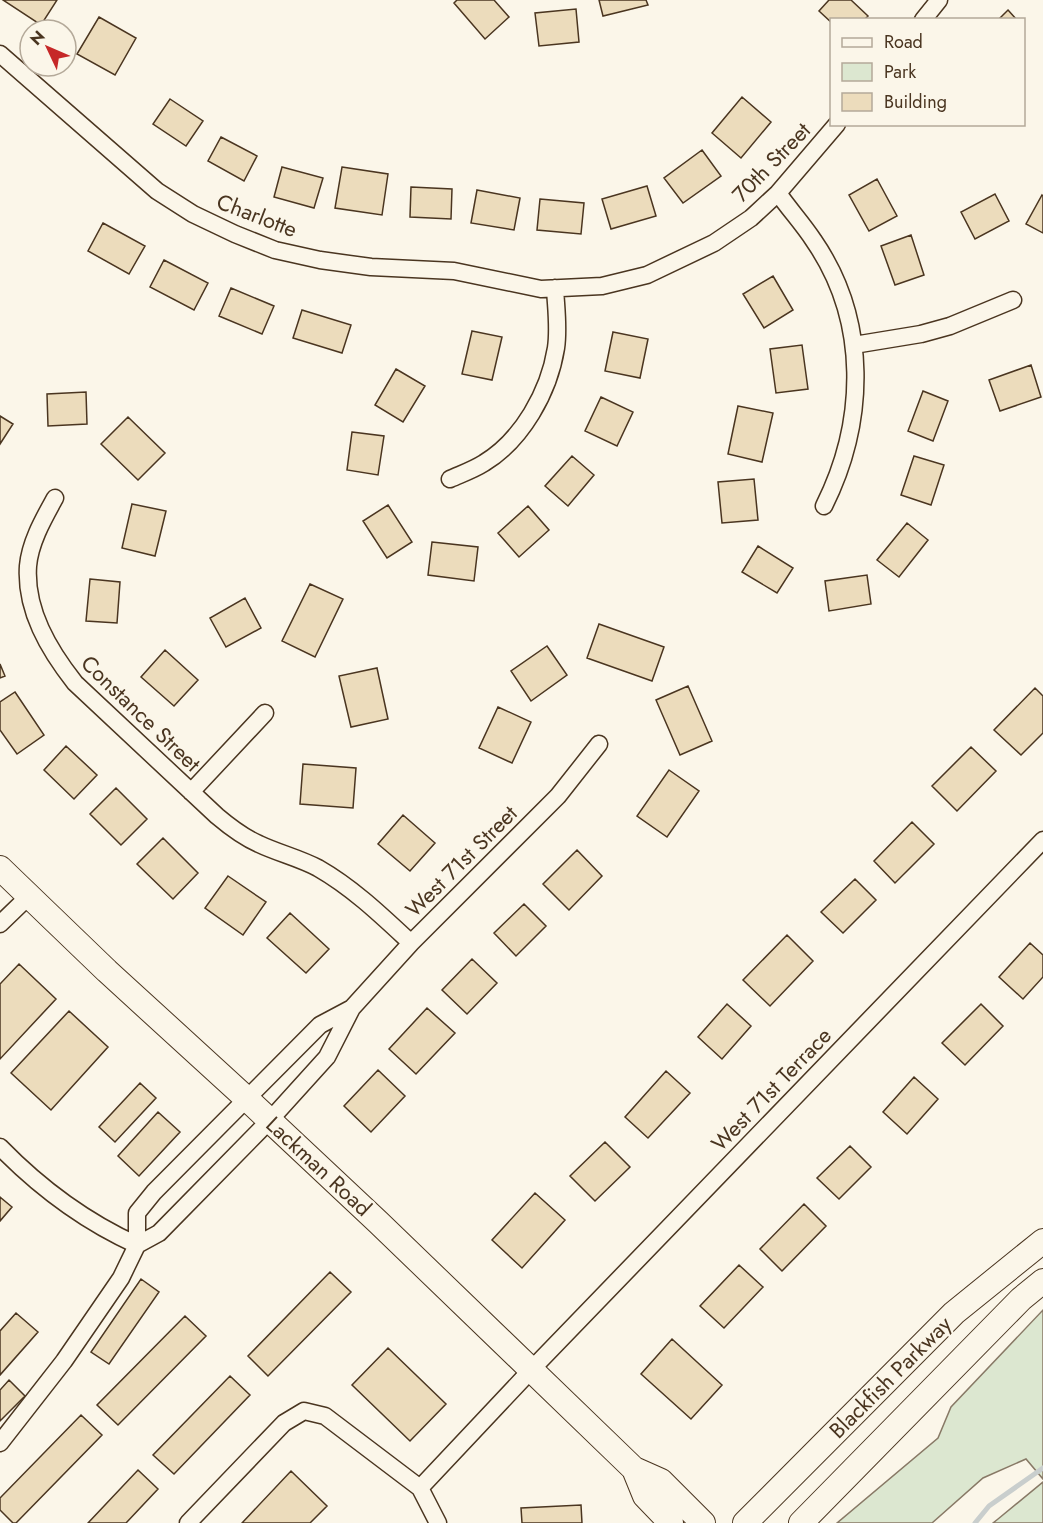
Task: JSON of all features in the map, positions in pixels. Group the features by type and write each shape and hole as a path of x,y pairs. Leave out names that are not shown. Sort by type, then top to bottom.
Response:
{"main road":[{"name":"Lackman Road","path":"0,868 116,979 270,1120 634,1469 661,1481 703,1523"},
{"name":"Blackfish Parkway","path":"745,1523 954,1312 1043,1241"},
{"name":"Blackfish Parkway","path":"801,1523 1021,1299 1043,1281"},
{"name":"Lackman Road","path":"634,1469 645,1496 671,1523"}],"street":[{"path":"925,18 939,0"},
{"name":"Charlotte","path":"0,54 157,191 193,214 235,234 275,250 320,260 371,267 454,271 541,289 555,288"},
{"name":"70th Street","path":"555,288 602,286 647,275 714,243 751,218 778,193 835,126"},
{"path":"778,193 814,241 826,263 849,319 854,345 856,375 846,454 838,479 824,507"},
{"path":"450,479 484,463 502,449 519,431 544,391 556,348 555,288"},
{"path":"854,345 950,326 1013,300"},
{"name":"Constance Street","path":"56,498 43,519 28,565 30,591 36,618 57,661 75,683 235,831 259,844 283,852 319,869 340,882 362,898 411,943"},
{"name":"Constance Street","path":"191,792 265,713"},
{"name":"West 71st Street","path":"352,1008 320,1025 154,1192 137,1213 137,1245 159,1233 270,1120 327,1057 352,1008 411,943 558,796 599,744"},
{"name":"West 71st Terrace","path":"420,1488 1043,840"},
{"path":"0,924 29,896"},
{"path":"0,1147 70,1206 106,1231 137,1245 121,1278 77,1343 0,1443"},
{"path":"188,1523 284,1423 304,1411 325,1416 420,1488 438,1523"}],"green space":[{"path":"1043,1310 1043,1479 1026,1459 983,1478 932,1523 837,1523 938,1438 951,1407"},
{"path":"1043,1482 1043,1523 993,1523 998,1519"}],"building":[{"path":"3,0 57,0 45,18 30,18"},
{"path":"457,0 494,0 509,17 485,39 454,3"},
{"path":"599,0 646,0 648,5 603,16"},
{"path":"829,0 851,0 868,16 866,18 830,18 830,21 819,11"},
{"path":"576,9 579,42 539,46 535,13"},
{"path":"1008,10 1015,18 1000,18"},
{"path":"99,17 136,38 115,75 78,55"},
{"path":"742,97 771,122 741,158 712,133"},
{"path":"170,99 203,121 186,146 153,124"},
{"path":"221,137 257,156 244,181 208,161"},
{"path":"702,150 721,176 683,203 664,178"},
{"path":"282,167 323,178 314,208 274,197"},
{"path":"342,167 388,174 382,215 335,208"},
{"path":"877,179 897,216 869,231 849,195"},
{"path":"647,186 656,216 611,229 602,199"},
{"path":"411,187 452,189 451,219 410,217"},
{"path":"477,190 520,198 514,230 471,223"},
{"path":"995,194 1009,221 975,239 961,212"},
{"path":"1043,196 1043,233 1026,224"},
{"path":"540,199 584,203 581,234 537,230"},
{"path":"103,223 145,246 129,274 88,251"},
{"path":"911,235 924,275 895,285 881,246"},
{"path":"164,260 208,283 194,310 150,287"},
{"path":"773,276 793,310 764,328 743,294"},
{"path":"231,288 274,306 262,334 219,316"},
{"path":"302,310 351,325 342,353 293,338"},
{"path":"472,331 502,337 492,380 462,374"},
{"path":"613,332 648,339 640,378 605,371"},
{"path":"802,345 808,389 776,393 770,349"},
{"path":"1031,365 1041,397 1000,411 989,380"},
{"path":"396,369 425,386 403,422 375,405"},
{"path":"923,391 948,401 933,441 908,431"},
{"path":"86,392 87,424 48,426 47,394"},
{"path":"601,397 633,412 617,446 585,431"},
{"path":"738,406 773,413 762,462 728,454"},
{"path":"0,416 13,424 0,444"},
{"path":"128,417 165,453 138,480 101,444"},
{"path":"352,432 384,436 378,475 347,470"},
{"path":"572,456 594,475 568,506 545,486"},
{"path":"914,456 944,465 931,505 901,495"},
{"path":"754,479 758,520 722,523 718,482"},
{"path":"132,504 166,511 155,556 122,548"},
{"path":"388,505 412,542 387,558 363,521"},
{"path":"528,506 549,530 519,557 498,533"},
{"path":"907,523 928,540 899,577 877,560"},
{"path":"432,542 478,547 474,581 428,575"},
{"path":"758,546 793,568 777,593 742,572"},
{"path":"867,575 871,604 829,611 825,581"},
{"path":"90,579 120,582 117,623 86,621"},
{"path":"310,584 343,599 315,657 282,641"},
{"path":"245,598 261,628 226,647 210,618"},
{"path":"599,624 664,647 652,681 587,658"},
{"path":"547,646 567,675 531,701 511,671"},
{"path":"165,650 198,680 174,706 141,677"},
{"path":"0,664 5,676 0,678"},
{"path":"377,668 388,719 351,727 339,676"},
{"path":"688,686 712,741 680,755 656,700"},
{"path":"1035,688 1043,696 1043,733 1021,755 994,730"},
{"path":"15,692 44,735 17,754 0,730 0,702"},
{"path":"498,707 531,722 512,763 479,748"},
{"path":"66,746 97,775 74,799 44,770"},
{"path":"971,747 996,771 957,811 932,786"},
{"path":"303,764 356,768 353,808 300,804"},
{"path":"669,770 699,791 667,837 637,816"},
{"path":"116,788 147,819 121,845 90,814"},
{"path":"403,815 435,843 410,871 378,844"},
{"path":"912,822 934,844 895,883 874,861"},
{"path":"163,838 198,873 173,899 137,864"},
{"path":"577,850 602,876 569,910 543,884"},
{"path":"228,876 266,902 243,935 205,908"},
{"path":"855,879 876,900 843,933 821,912"},
{"path":"524,904 546,926 516,956 494,933"},
{"path":"290,913 329,949 306,973 267,938"},
{"path":"787,935 813,961 770,1006 743,980"},
{"path":"1030,943 1043,955 1043,977 1023,999 999,977"},
{"path":"472,959 497,983 467,1014 442,990"},
{"path":"19,964 56,999 0,1059 0,984"},
{"path":"727,1004 751,1026 722,1059 698,1037"},
{"path":"981,1004 1003,1026 965,1065 942,1043"},
{"path":"427,1008 455,1033 416,1074 389,1049"},
{"path":"69,1011 108,1047 51,1110 11,1073"},
{"path":"378,1070 405,1096 371,1132 344,1106"},
{"path":"666,1071 690,1093 648,1138 625,1117"},
{"path":"914,1077 938,1099 907,1134 883,1112"},
{"path":"140,1083 156,1098 115,1142 99,1127"},
{"path":"158,1112 180,1132 139,1176 118,1156"},
{"path":"605,1142 630,1167 595,1201 570,1176"},
{"path":"850,1146 871,1167 839,1199 817,1178"},
{"path":"535,1193 565,1220 522,1268 492,1240"},
{"path":"0,1197 12,1207 0,1221"},
{"path":"804,1204 826,1226 782,1271 760,1249"},
{"path":"739,1265 763,1287 724,1328 700,1306"},
{"path":"330,1272 351,1292 268,1376 248,1356"},
{"path":"141,1279 159,1292 109,1364 91,1352"},
{"path":"16,1313 38,1332 0,1375 0,1331"},
{"path":"185,1316 206,1336 118,1425 97,1405"},
{"path":"672,1339 722,1385 691,1419 641,1374"},
{"path":"388,1348 446,1404 410,1441 352,1385"},
{"path":"230,1376 250,1395 174,1474 153,1455"},
{"path":"9,1380 25,1396 0,1421 0,1390"},
{"path":"81,1415 102,1435 16,1523 13,1523 0,1510 0,1498"},
{"path":"138,1470 158,1489 126,1523 88,1523"},
{"path":"291,1471 327,1506 310,1523 242,1523"},
{"path":"581,1505 582,1523 522,1523 521,1508"}],"waterway":[{"path":"975,1523 989,1506 1043,1468"}]}
